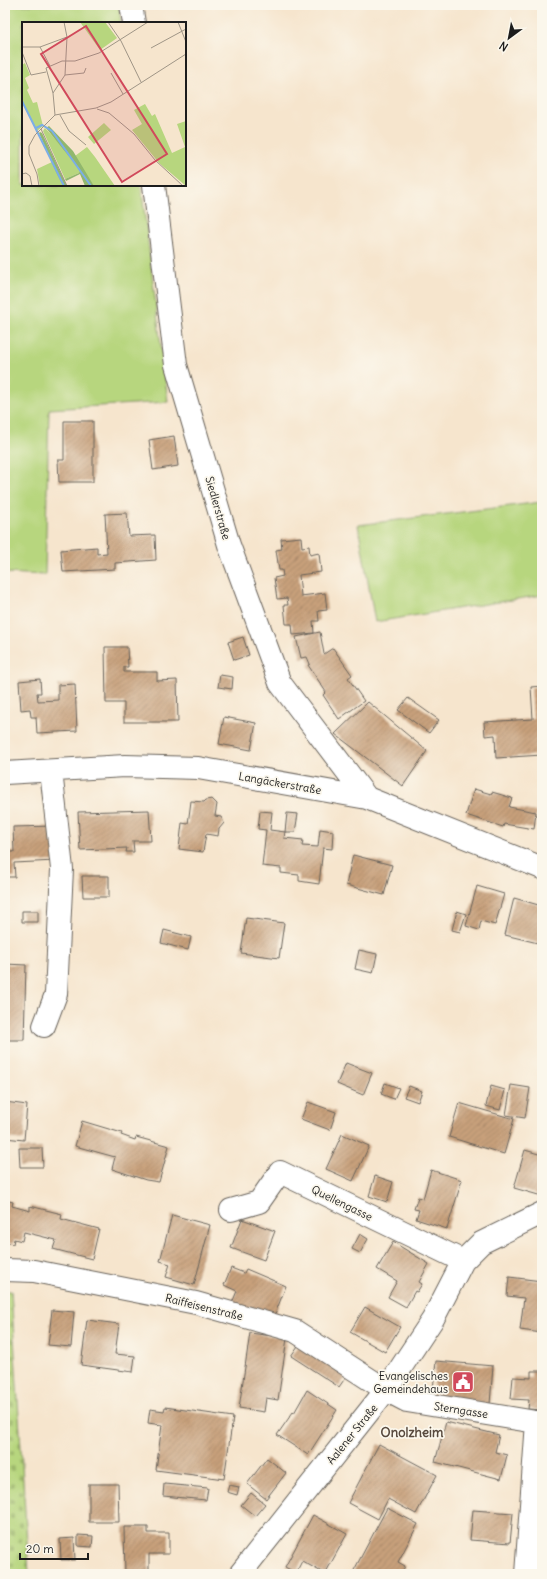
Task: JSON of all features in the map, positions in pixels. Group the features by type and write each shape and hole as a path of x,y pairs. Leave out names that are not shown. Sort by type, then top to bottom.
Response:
{"street":[{"path":"131,5 134,22"},
{"name":"Siedlerstraße","path":"154,186 176,365 229,545 280,682 367,798"},
{"name":"Langäckerstraße","path":"5,773 125,766 198,768 367,798 542,868"},
{"path":"44,1026 56,994 62,869 51,771"},
{"name":"Quellengasse","path":"231,1210 259,1202 280,1172 463,1261"},
{"name":"Aalener Straße","path":"240,1574 386,1390 433,1319 463,1261 481,1243 542,1213"},
{"name":"Raiffeisenstraße","path":"5,1270 34,1271 196,1303 295,1332 386,1390"},
{"name":"Sterngasse","path":"386,1390 407,1401 540,1423 526,1574"}],"green space":[{"path":"5,5 119,5 121,22 22,22 22,186 141,186 168,402 49,409 45,575 5,573"},
{"path":"542,502 542,595 375,622 358,525"},
{"path":"5,1291 11,1291 29,1574 5,1574"}],"building":[{"path":"64,421 93,421 93,482 59,482 58,460 64,460"},
{"path":"174,436 178,466 153,470 149,440"},
{"path":"127,513 129,536 155,535 156,560 115,563 115,569 63,572 61,550 97,547 97,554 107,553 105,514"},
{"path":"301,537 302,547 309,546 310,555 319,553 321,572 299,575 301,596 325,593 327,610 318,611 319,621 313,621 314,633 293,635 292,624 286,624 284,605 288,605 287,598 277,599 274,578 283,576 282,570 279,570 276,550 282,549 281,539"},
{"path":"320,632 324,654 333,648 352,675 348,678 364,701 339,719 323,695 326,692 308,665 310,664 307,657 301,658 296,637"},
{"path":"243,637 249,655 234,660 228,642"},
{"path":"105,647 127,647 128,667 124,667 124,672 157,672 157,681 177,680 178,722 124,722 124,703 106,703"},
{"path":"220,675 233,677 232,689 218,687"},
{"path":"40,679 41,693 37,693 38,701 58,700 58,685 75,684 77,731 37,733 36,717 31,717 30,709 21,710 19,681"},
{"path":"542,686 542,755 496,758 495,735 485,736 484,722 533,719 531,687"},
{"path":"408,698 439,720 429,733 398,710"},
{"path":"368,702 427,751 403,786 335,734"},
{"path":"224,717 256,723 251,750 219,744"},
{"path":"474,789 491,794 492,792 512,798 509,807 536,812 534,829 504,824 503,827 466,815"},
{"path":"212,799 217,804 215,816 221,817 224,823 219,829 218,836 206,834 203,852 179,849 182,823 188,824 191,801 204,802"},
{"path":"149,810 151,841 133,841 134,852 126,852 127,848 80,850 78,812"},
{"path":"260,811 272,812 270,830 285,832 284,838 303,840 302,846 318,847 320,829 333,831 332,849 323,848 319,884 299,881 299,875 281,873 281,868 262,866 266,830 258,829"},
{"path":"287,813 298,814 295,832 285,832"},
{"path":"55,826 56,861 14,863 15,877 5,877 5,852 14,852 13,827"},
{"path":"353,855 392,865 384,895 346,885"},
{"path":"82,876 109,876 109,897 83,897"},
{"path":"477,886 504,894 495,925 481,921 479,930 466,926"},
{"path":"514,898 542,906 542,944 505,935"},
{"path":"22,911 38,911 38,922 22,922"},
{"path":"457,911 466,914 460,932 452,930"},
{"path":"246,918 284,923 279,958 241,953"},
{"path":"164,930 191,937 188,950 161,943"},
{"path":"359,950 377,954 373,973 355,969"},
{"path":"5,964 26,965 24,1040 5,1040"},
{"path":"346,1063 372,1073 363,1095 337,1084"},
{"path":"385,1083 399,1088 394,1099 381,1094"},
{"path":"511,1085 530,1088 525,1118 506,1115"},
{"path":"409,1086 422,1091 418,1102 404,1097"},
{"path":"491,1086 505,1090 500,1110 486,1106"},
{"path":"5,1102 27,1105 24,1140 5,1138"},
{"path":"308,1102 336,1112 330,1130 301,1119"},
{"path":"459,1103 514,1119 504,1154 449,1137"},
{"path":"82,1121 122,1133 121,1135 135,1140 136,1137 169,1146 159,1182 146,1180 112,1169 115,1157 75,1146"},
{"path":"342,1134 369,1146 353,1181 326,1169"},
{"path":"19,1148 42,1148 43,1167 20,1167"},
{"path":"525,1150 542,1155 542,1196 514,1188"},
{"path":"431,1170 462,1180 447,1229 416,1219 419,1210 414,1209 418,1197 423,1199"},
{"path":"375,1176 393,1182 387,1202 369,1196"},
{"path":"5,1200 13,1202 12,1206 30,1211 30,1206 62,1214 61,1219 99,1229 92,1259 53,1249 56,1240 24,1232 22,1241 14,1239 13,1244 5,1242"},
{"path":"172,1215 210,1225 194,1285 166,1277 170,1264 160,1261"},
{"path":"242,1219 275,1231 264,1260 231,1248"},
{"path":"360,1234 368,1239 360,1253 352,1249"},
{"path":"393,1242 429,1264 419,1282 422,1284 417,1292 415,1291 406,1307 388,1297 397,1281 377,1269"},
{"path":"231,1268 244,1273 246,1269 286,1286 273,1319 232,1303 237,1291 224,1285"},
{"path":"509,1277 542,1281 542,1333 520,1330 524,1298 507,1296"},
{"path":"365,1307 400,1327 385,1352 350,1332"},
{"path":"52,1310 74,1312 71,1347 48,1345"},
{"path":"87,1320 119,1324 115,1354 135,1356 133,1372 81,1365"},
{"path":"250,1333 287,1338 278,1400 266,1398 264,1412 239,1408"},
{"path":"300,1343 348,1374 339,1387 291,1356"},
{"name":"Evangelisches Gemeindehaus","path":"436,1361 493,1366 490,1404 432,1399"},
{"path":"531,1371 542,1371 542,1410 528,1409 529,1400 511,1399 513,1377 531,1378"},
{"path":"307,1390 337,1410 308,1455 277,1435 293,1412 294,1413"},
{"path":"165,1407 233,1417 224,1479 156,1470 162,1425 148,1423 150,1409 164,1411"},
{"path":"446,1422 499,1435 495,1452 507,1455 501,1479 435,1462"},
{"path":"379,1444 437,1475 416,1514 388,1499 378,1519 348,1503"},
{"path":"267,1458 286,1473 266,1499 247,1484"},
{"path":"89,1484 118,1484 119,1522 89,1522"},
{"path":"164,1484 208,1488 206,1500 163,1496"},
{"path":"229,1485 239,1487 237,1495 227,1492"},
{"path":"251,1493 265,1504 255,1516 241,1505"},
{"path":"387,1508 418,1524 398,1562 405,1566 401,1574 393,1572 392,1574 352,1574"},
{"path":"473,1510 513,1513 510,1543 470,1540"},
{"path":"313,1515 347,1534 325,1574 302,1561 296,1573 285,1567"},
{"path":"124,1527 148,1527 148,1533 169,1533 169,1554 149,1554 149,1574 125,1574"},
{"path":"78,1535 93,1536 92,1547 78,1546"},
{"path":"74,1538 75,1560 61,1560 60,1539"}],"place":[{"name":"Evangelisches Gemeindehaus","path":"463,1382"}],"district":[{"name":"Onolzheim","path":"412,1432"}]}
